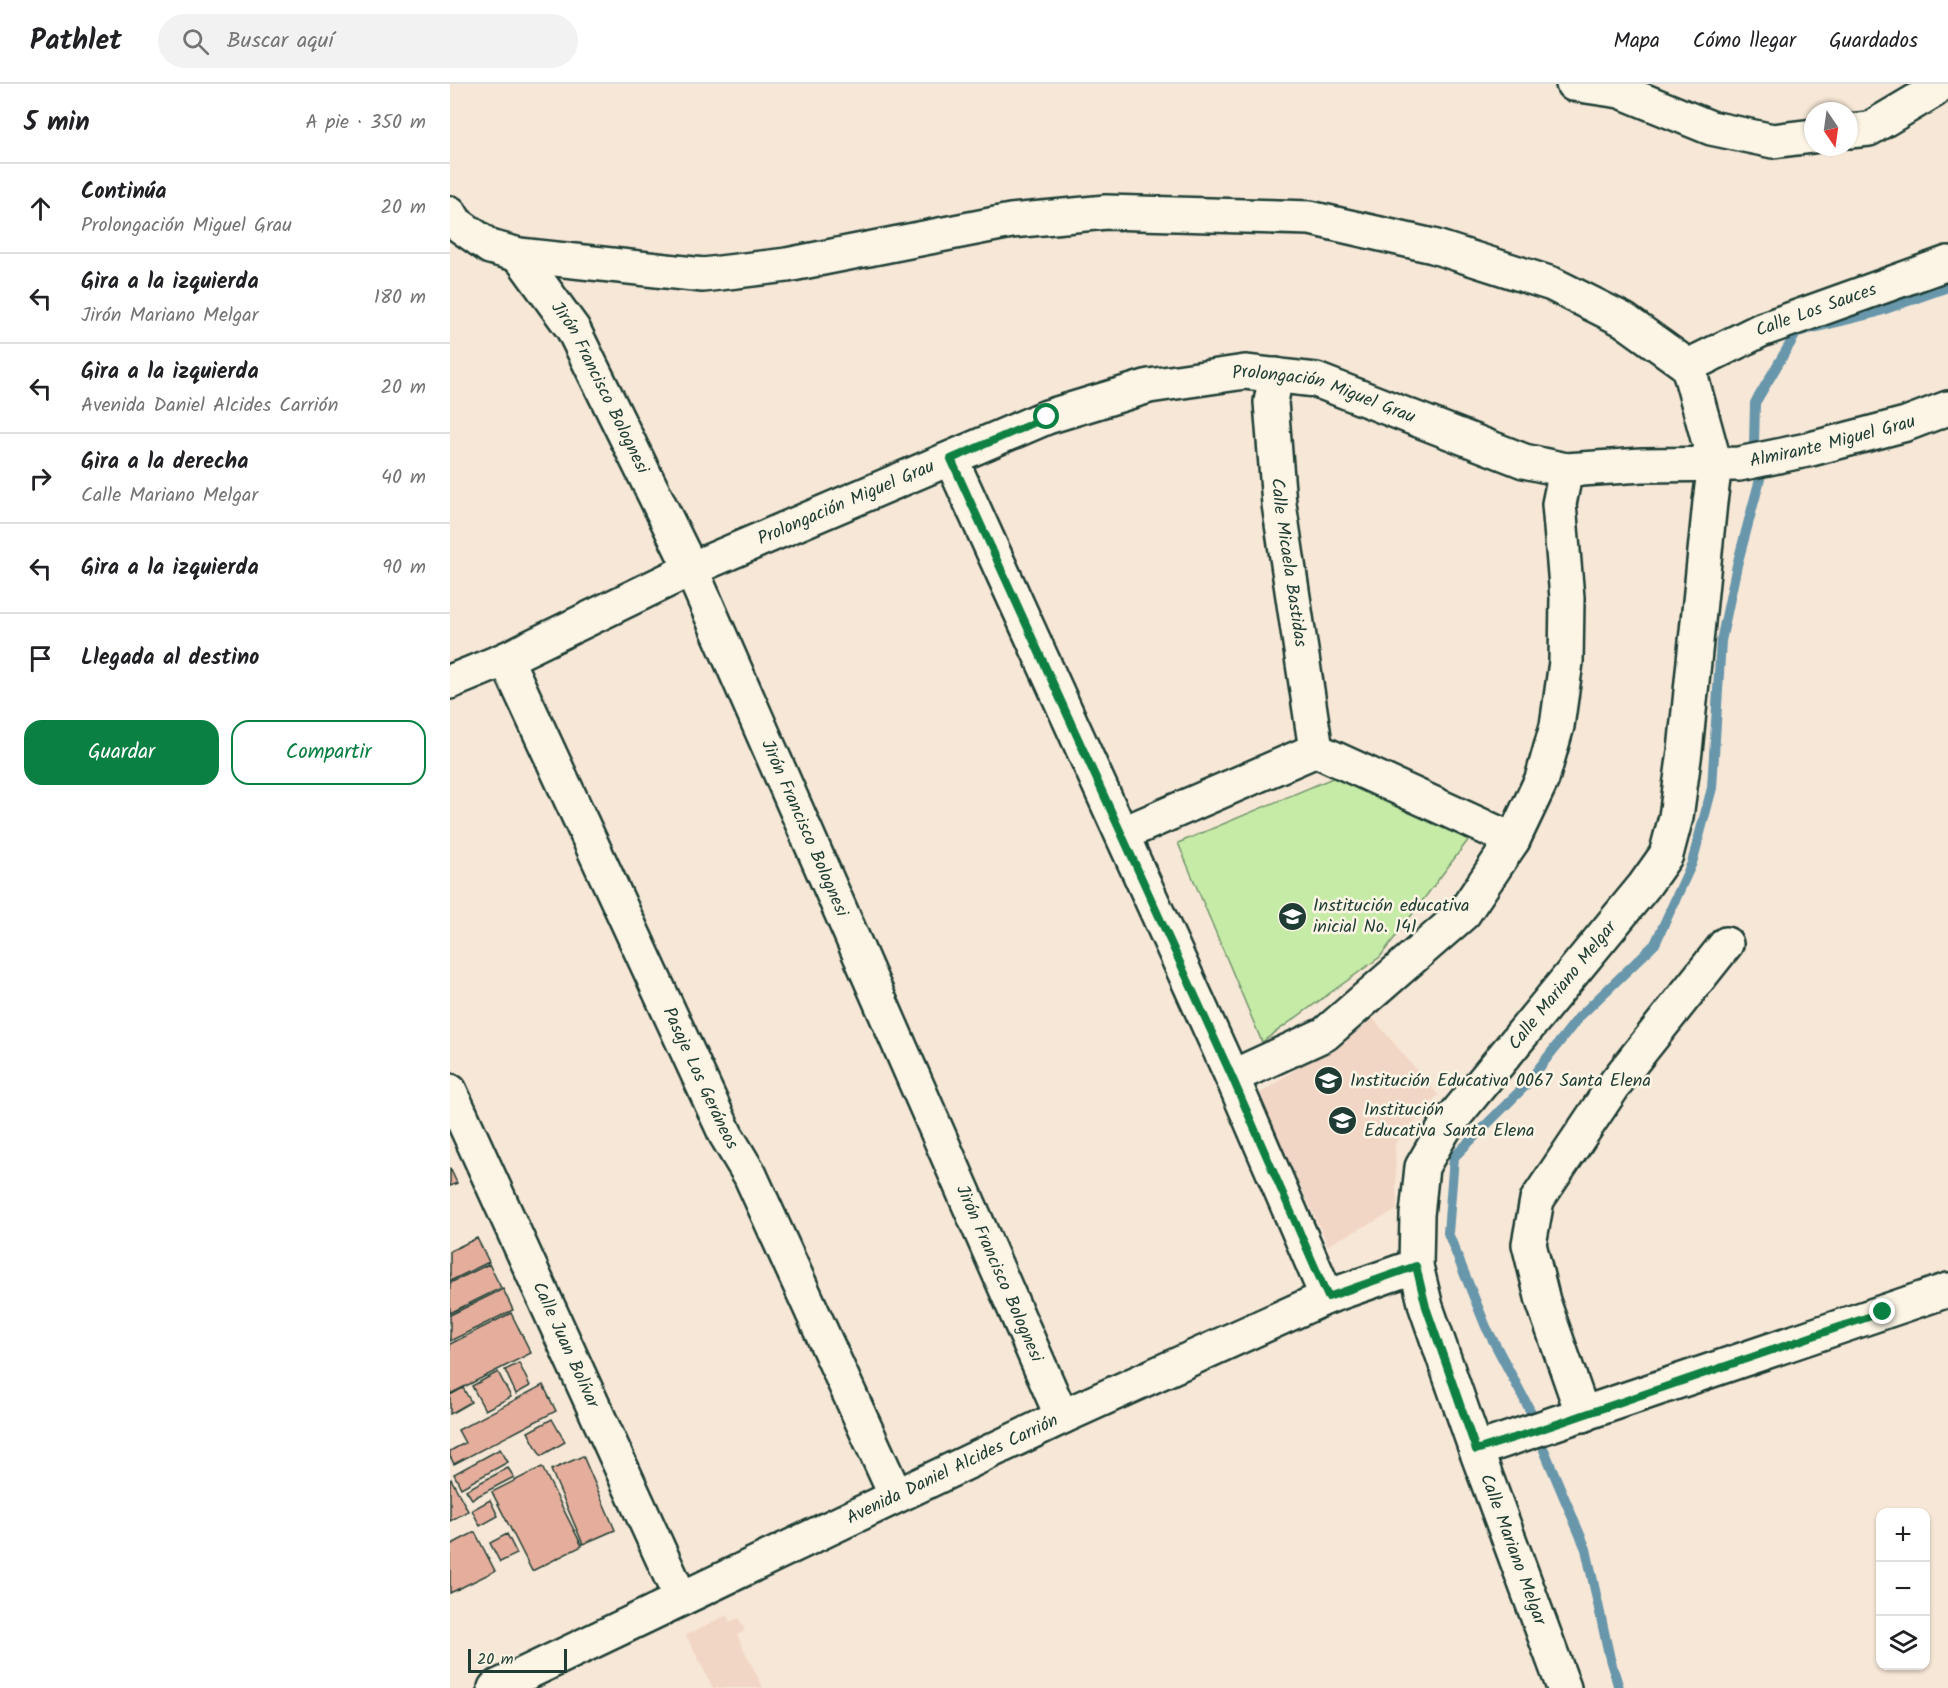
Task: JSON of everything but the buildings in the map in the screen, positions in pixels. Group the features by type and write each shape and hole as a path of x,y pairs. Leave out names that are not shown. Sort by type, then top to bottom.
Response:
{"street":[{"path":"1573,84 1620,91 1711,128 1773,141 1804,137"},
{"path":"1858,130 1869,129 1933,91 1940,84"},
{"path":"450,213 456,223 490,247 519,255 703,275 787,265 1011,222 1106,212 1310,218 1433,246 1552,284 1624,320 1688,366 1715,464"},
{"name":"Jirón Francisco Bolognesi","path":"519,255 573,329 691,569 1062,1418"},
{"name":"Calle Los Sauces","path":"1688,366 1761,330 1948,263"},
{"name":"Prolongación Miguel Grau","path":"450,682 506,658 691,569 1047,417 1149,386 1245,372 1316,380 1524,461 1566,470 1642,465 1715,464"},
{"name":"Calle Micaela Bastidas","path":"1276,375 1271,402 1279,504 1316,750"},
{"name":"Almirante Miguel Grau","path":"1715,464 1739,464 1807,450 1906,424 1948,408"},
{"path":"951,459 1232,1077 1328,1297"},
{"name":"Calle Mariano Melgar","path":"1564,1688 1426,1307 1416,1266 1417,1215 1422,1167 1444,1129 1629,905 1666,855 1676,817 1685,751 1715,464"},
{"path":"1232,1077 1324,1034 1464,913 1513,840 1542,779 1557,726 1566,663 1567,598 1559,504 1566,470"},
{"name":"Pasaje Los Geráneos","path":"506,658 726,1135 750,1175 896,1496"},
{"path":"1122,834 1316,750 1513,840"},
{"path":"1583,1414 1543,1301 1529,1244 1537,1200 1617,1081 1726,944"},
{"name":"Calle Juan Bolívar","path":"450,1091 681,1599"},
{"name":"Avenida Daniel Alcides Carrión","path":"495,1688 1062,1418 1328,1297 1416,1266"},
{"path":"1476,1450 1948,1290"}],"shaded area":[{"name":"Institución Educativa Santa Elena","path":"1372,1017 1438,1095 1395,1144 1397,1210 1328,1245 1258,1095"},
{"path":"727,1615 730,1622 739,1618 745,1631 737,1635 763,1688 713,1688 686,1635"}],"green space":[{"path":"1335,777 1469,839 1380,957 1262,1042 1178,843"}],"waterway":[{"path":"1754,445 1755,403 1797,332 1874,313 1948,287"},
{"path":"1532,1414 1486,1327 1448,1233 1454,1157 1525,1086 1579,1017 1655,944 1692,863 1712,788 1721,641 1737,565 1760,479"},
{"path":"1544,1450 1586,1549 1610,1659 1619,1688"}],"place":[{"name":"Institución educativa inicial No. 141","path":"1292,916"},
{"name":"Institución Educativa 0067 Santa Elena","path":"1329,1081"},
{"name":"Institución Educativa Santa Elena","path":"1343,1120"}],"route":[{"path":"1047,417 951,459 1232,1077 1328,1297 1416,1266 1426,1307 1476,1450 1883,1312"}]}
